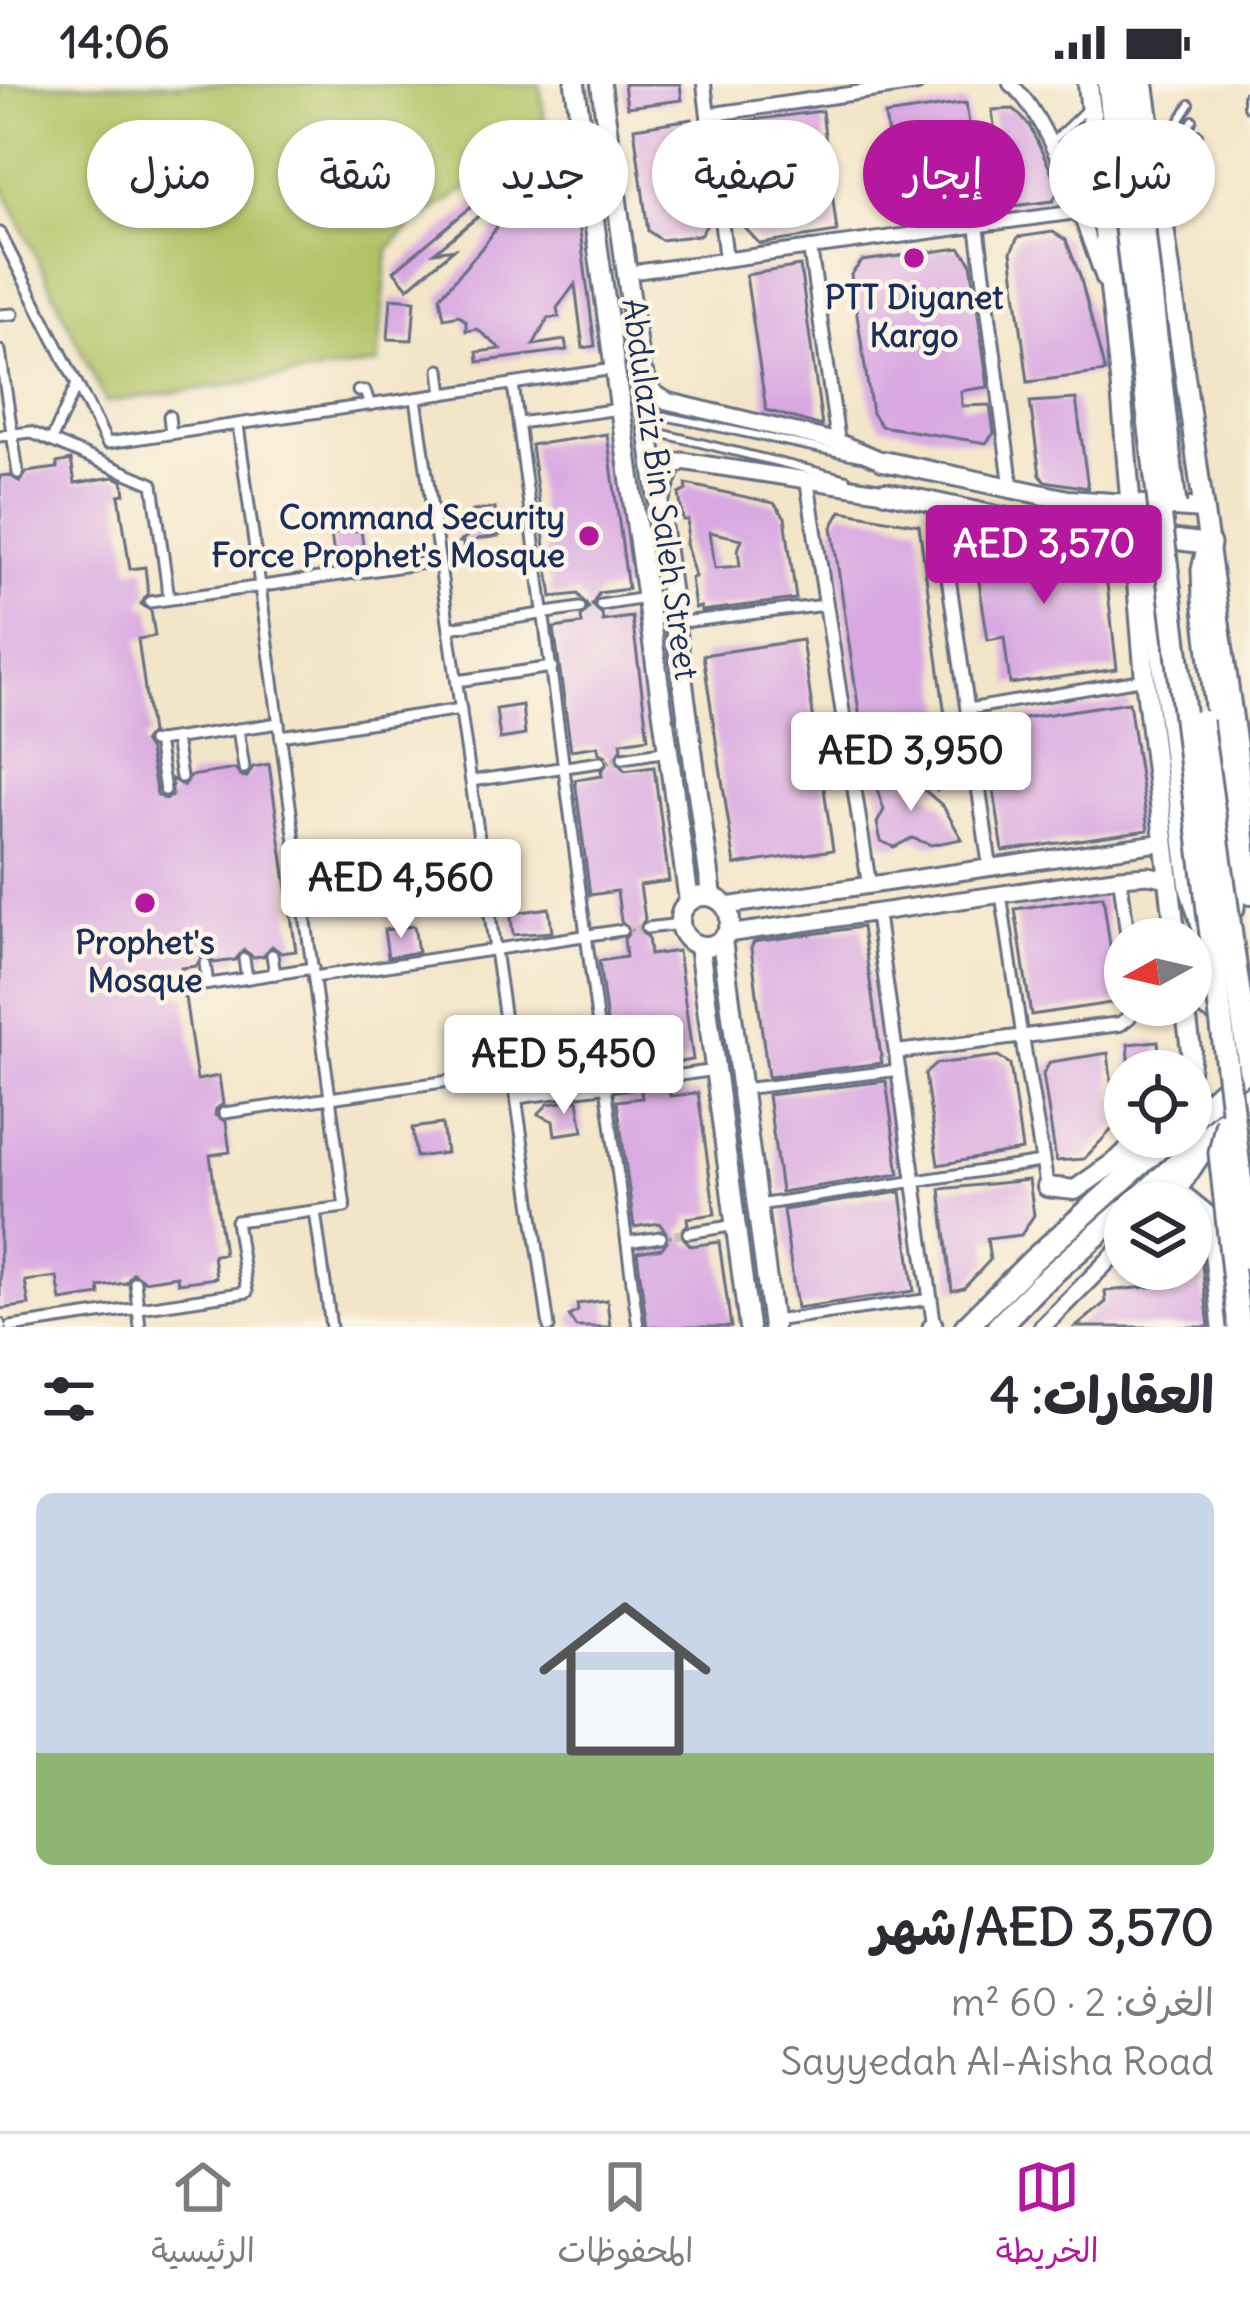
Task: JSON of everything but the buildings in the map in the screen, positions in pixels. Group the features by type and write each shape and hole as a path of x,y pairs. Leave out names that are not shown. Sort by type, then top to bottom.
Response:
{"main road":[{"name":"Abdulaziz Bin Saleh Street","path":"575,84 580,120"},
{"name":"Abdulaziz Bin Saleh Street","path":"601,84 606,120"},
{"path":"1088,84 1131,535 1145,553 1153,576 1165,842 1174,918"},
{"path":"1108,84 1124,120"},
{"path":"1128,84 1135,120"},
{"path":"1144,84 1144,120"},
{"name":"Abdulaziz Bin Saleh Street","path":"595,228 689,901 680,924"},
{"name":"Abdulaziz Bin Saleh Street","path":"620,228 674,623 719,901 731,923 725,937 773,1324"},
{"path":"1150,228 1215,964 1241,1100 1250,1258"},
{"path":"1151,228 1191,648 1250,1068 1212,1101"},
{"path":"1156,228 1244,758 1250,896"},
{"path":"1126,446 1148,473 1165,476 1184,463 1194,443"},
{"path":"883,461 1068,500 1203,508"},
{"path":"885,492 1015,520 1209,544"},
{"path":"1209,544 1203,570 1204,599 1235,874 1231,938"},
{"path":"1155,674 1191,887 1215,964"},
{"path":"689,901 719,901"},
{"path":"680,924 686,938 698,946 749,1327"},
{"path":"698,946 725,937"},
{"path":"1212,1011 1227,1014 1250,1003"},
{"path":"1182,1182 1241,1100"},
{"path":"1239,1327 1220,1153 1241,1100"},
{"path":"1158,1182 1216,1132"},
{"path":"1048,1187 1075,1190 1119,1158"},
{"path":"966,1327 1143,1158"},
{"path":"998,1327 1104,1228"}],"street":[{"path":"704,84 726,259"},
{"path":"708,115 917,84"},
{"path":"1010,84 1022,92 1049,145"},
{"path":"627,273 955,228"},
{"path":"977,228 1012,491"},
{"path":"1083,228 1112,301"},
{"path":"0,234 107,443"},
{"path":"810,248 838,442"},
{"path":"0,315 14,314"},
{"path":"607,321 633,317"},
{"path":"0,350 19,473"},
{"path":"638,355 654,393 667,401 838,442 883,461"},
{"path":"85,456 91,445 614,368"},
{"path":"440,370 443,394"},
{"path":"51,441 77,384"},
{"path":"514,384 638,1327"},
{"path":"358,391 364,391 370,405"},
{"path":"416,398 549,1327"},
{"path":"520,423 619,409"},
{"path":"169,416 171,434"},
{"path":"11,1327 247,1292 236,1221 346,1207 238,425"},
{"path":"0,436 30,432 153,484 169,599"},
{"path":"658,507 673,467 682,461 885,492"},
{"path":"807,480 869,884"},
{"path":"938,504 991,867"},
{"path":"150,602 440,561"},
{"path":"601,605 646,598"},
{"path":"674,623 826,605"},
{"path":"449,628 580,608"},
{"path":"457,681 552,667"},
{"path":"968,709 1155,674"},
{"path":"281,736 461,709"},
{"path":"165,790 155,742 279,723"},
{"path":"238,729 244,768"},
{"path":"176,739 181,777"},
{"path":"623,758 668,751"},
{"path":"471,781 600,762"},
{"path":"719,901 1165,842"},
{"path":"1120,877 1125,918"},
{"path":"725,937 1120,877 1169,879"},
{"path":"1001,894 1048,1187"},
{"path":"876,912 933,1325"},
{"path":"646,928 680,924"},
{"path":"184,988 622,930"},
{"path":"272,955 275,974"},
{"path":"244,958 247,978"},
{"path":"205,964 208,984"},
{"path":"897,1052 1105,1026"},
{"path":"667,1077 715,1070"},
{"path":"742,1089 900,1070"},
{"path":"224,1113 513,1072"},
{"path":"517,1098 640,1082"},
{"path":"758,1205 1041,1162"},
{"path":"315,1211 331,1327"},
{"path":"688,1232 736,1225"},
{"path":"627,1242 661,1237"},
{"path":"1212,1249 1221,1327"},
{"path":"1042,1327 1104,1265"},
{"path":"135,1282 140,1327"},
{"path":"773,1324 931,1299"}],"lane":[{"path":"1179,120 1190,104"},
{"path":"1075,120 1089,106"},
{"path":"664,416 883,461"},
{"path":"664,434 826,472 885,492"}],"green space":[{"path":"0,84 540,84 544,120 459,120 459,194 435,210 435,120 278,120 278,228 410,228 388,249 378,364 106,402 0,181"}],"tunnel":[{"path":"600,762 623,758"},
{"path":"622,930 647,928"},
{"path":"640,1082 667,1077"},
{"path":"661,1237 688,1233"}],"place":[{"name":"PTT Diyanet Kargo","path":"914,258"},
{"name":"Command Security Force Prophet's Mosque","path":"589,536"},
{"name":"Prophet's Mosque","path":"145,903"}]}
